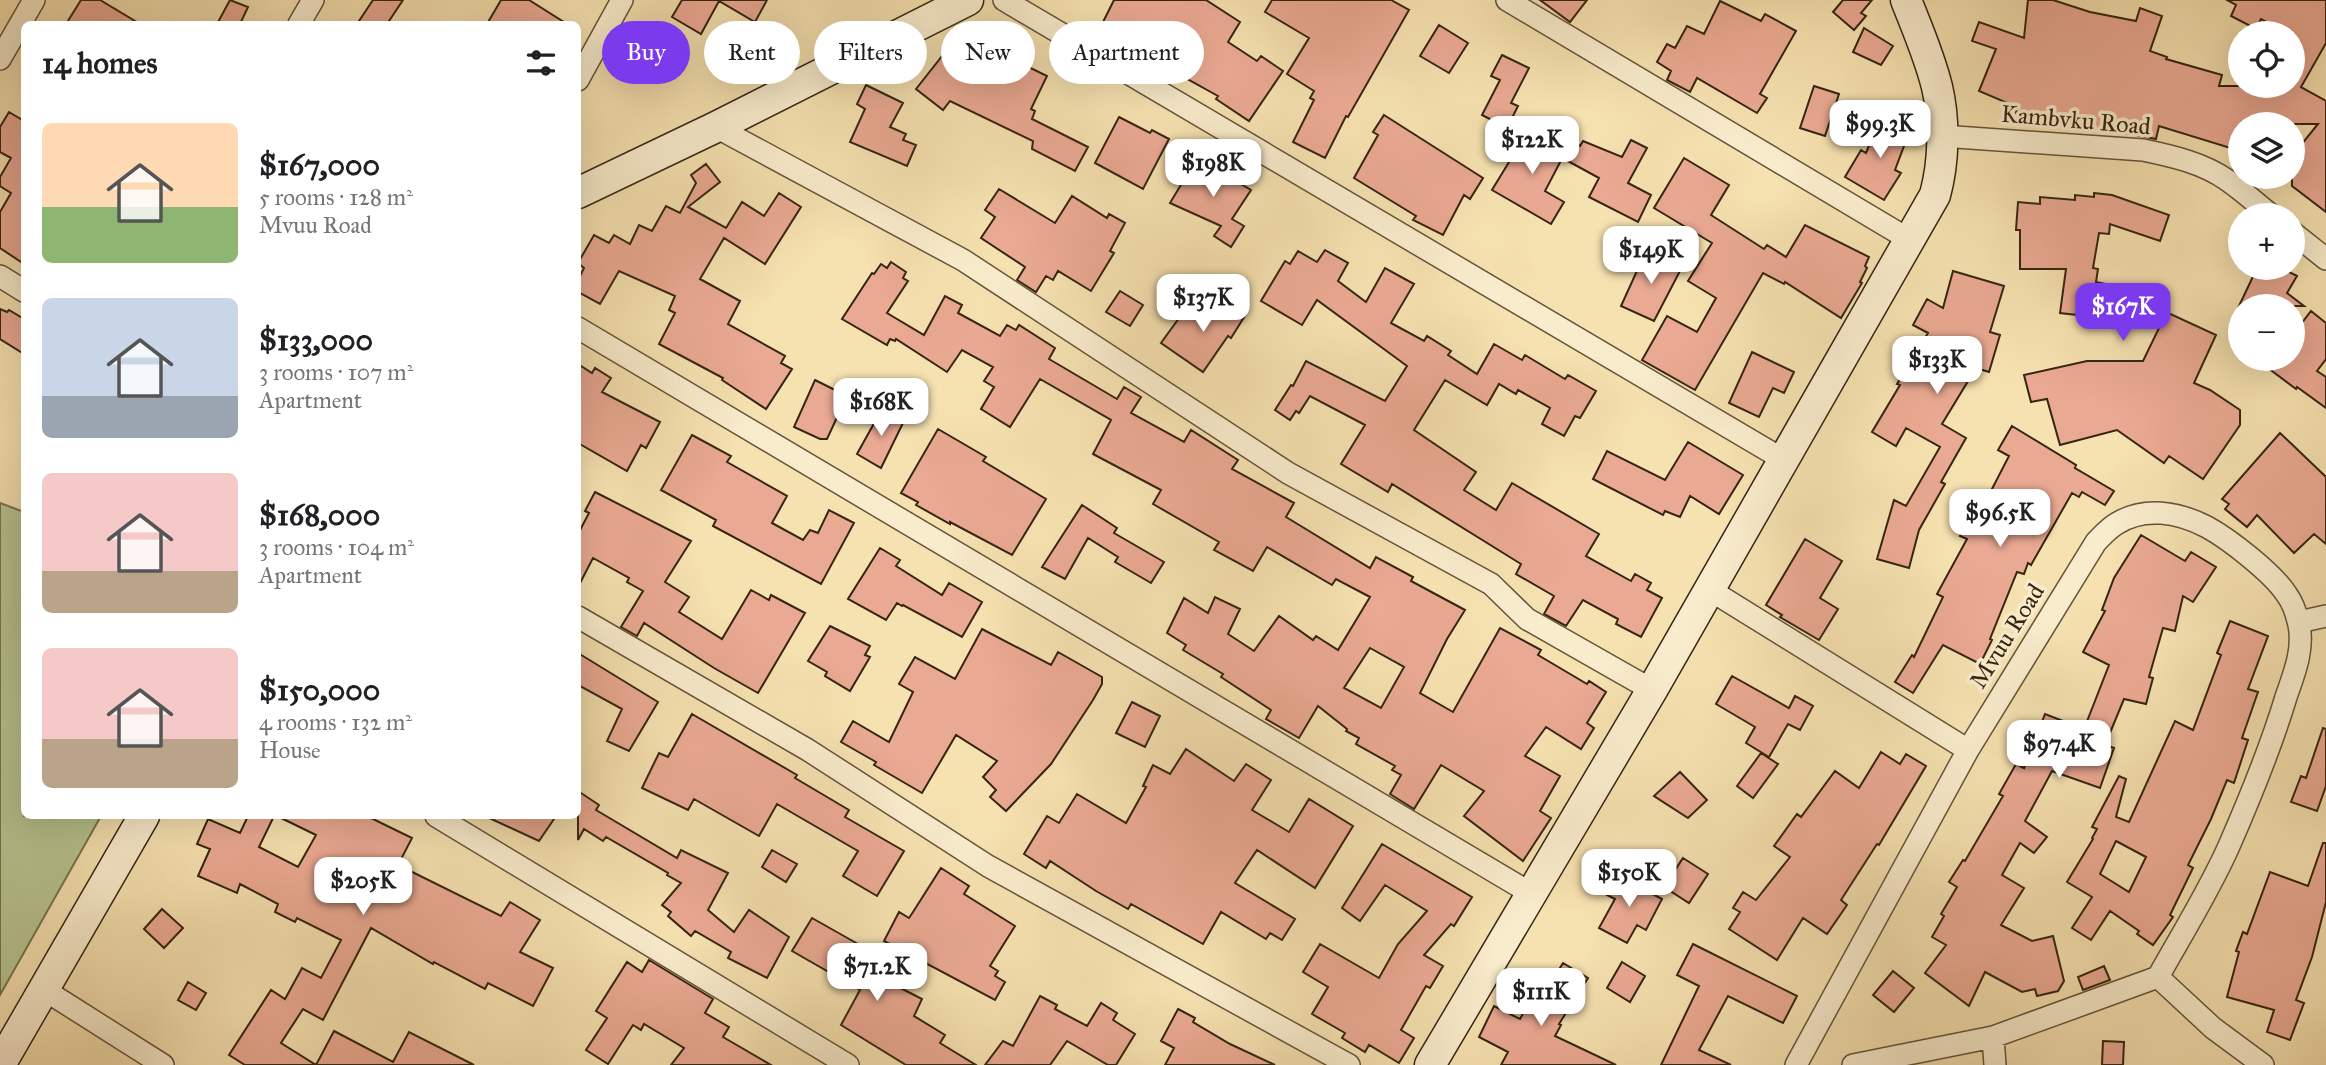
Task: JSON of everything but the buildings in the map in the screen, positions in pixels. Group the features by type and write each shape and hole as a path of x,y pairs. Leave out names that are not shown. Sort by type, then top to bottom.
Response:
{"street":[{"path":"22,21 34,0"},
{"path":"301,21 313,0"},
{"path":"581,75 622,0"},
{"path":"581,192 968,0"},
{"path":"1004,0 1784,460"},
{"path":"1507,0 1910,240"},
{"path":"1430,1065 1652,690 1935,195 1940,177 1942,136 1937,88 1906,0"},
{"path":"0,59 21,23"},
{"path":"716,127 963,260 1288,473 1491,584 1527,619 1652,690"},
{"name":"Kambvku Road","path":"1942,136 2143,150 2201,166 2226,179 2256,203"},
{"path":"2305,242 2326,259"},
{"path":"0,276 21,288"},
{"path":"581,330 1532,894"},
{"name":"Mvuu Road","path":"1796,1065 1968,750 2096,542 2115,524 2137,515 2157,512 2179,516 2220,534 2273,579 2288,596 2299,622 2301,641 2277,726 2228,848 2158,977"},
{"path":"1710,590 1968,750"},
{"path":"2299,622 2326,616"},
{"path":"581,619 807,750 988,866 1349,1065"},
{"path":"0,1065 142,819"},
{"path":"441,819 848,1065"},
{"path":"1853,1065 1993,1037 2158,977 2213,1028 2263,1065"},
{"path":"43,989 163,1065"},
{"path":"1993,1037 1995,1065"}],"green space":[{"path":"0,503 21,511 21,819 99,819 0,995"}]}
